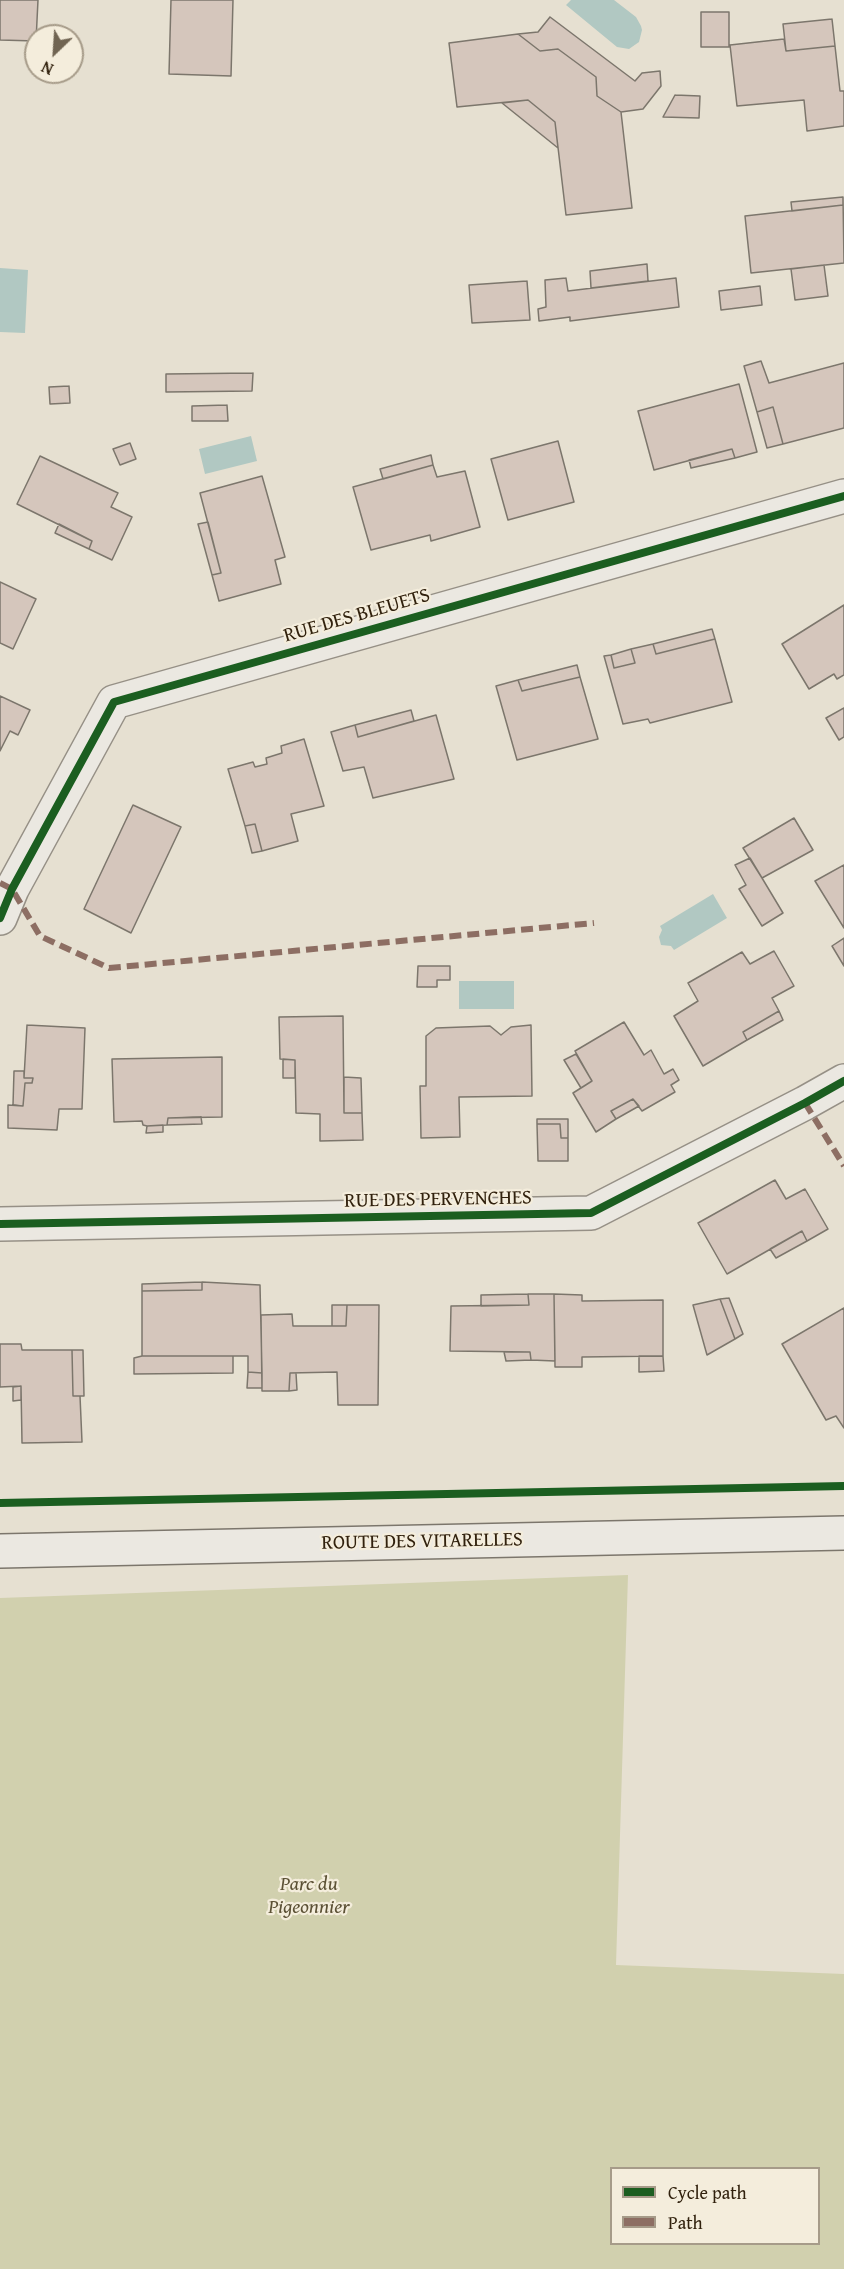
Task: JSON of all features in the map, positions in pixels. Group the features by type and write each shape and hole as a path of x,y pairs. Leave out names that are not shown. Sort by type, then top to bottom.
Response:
{"street":[{"name":"RUE DES BLEUETS","path":"0,918 12,889 114,702 844,496"},
{"name":"RUE DES PERVENCHES","path":"0,1224 591,1213 805,1104 844,1081"},
{"name":"ROUTE DES VITARELLES","path":"0,1551 844,1533"}],"green space":[{"name":"Parc du Pigeonnier","path":"628,1575 616,1965 844,1974 844,2269 0,2269 0,1598"}],"water":[{"path":"571,0 614,0 636,17 642,30 639,42 629,49 617,47 566,5"},
{"path":"0,268 28,270 25,333 0,332"},
{"path":"251,436 257,461 205,474 199,449"},
{"path":"713,894 727,918 674,950 671,946 661,945 660,926"},
{"path":"459,981 514,981 514,1009 459,1009"}],"building":[{"path":"0,0 38,0 37,24 24,24 24,41 0,40"},
{"path":"171,0 233,0 231,76 169,74"},
{"path":"701,12 729,12 729,47 701,47"},
{"path":"550,17 635,81 642,73 660,71 661,86 643,109 621,112 597,96 596,77 558,49 540,51 518,34 538,32"},
{"path":"832,19 835,46 786,51 783,24"},
{"path":"518,34 540,51 558,49 596,77 597,96 621,112 632,208 566,215 555,122 528,100 457,107 449,43"},
{"path":"784,39 786,51 835,46 840,91 844,91 844,126 807,131 804,100 737,106 730,45"},
{"path":"675,95 700,96 699,118 663,117"},
{"path":"528,100 555,122 558,148 502,103"},
{"path":"843,197 844,263 751,273 745,216 843,205"},
{"path":"843,197 843,205 792,211 791,202"},
{"path":"647,264 648,281 591,288 590,271"},
{"path":"824,265 828,296 795,300 791,269"},
{"path":"566,278 568,291 676,278 679,307 570,321 570,317 539,321 538,309 546,307 545,280"},
{"path":"527,281 530,320 472,323 469,285"},
{"path":"760,286 762,305 721,310 719,291"},
{"path":"761,361 769,383 844,363 844,428 783,444 773,407 757,412 744,366"},
{"path":"253,373 252,391 166,392 166,374"},
{"path":"739,384 757,452 735,458 732,449 654,470 638,411"},
{"path":"69,386 70,403 50,404 49,387"},
{"path":"227,405 228,421 192,421 192,406"},
{"path":"773,407 783,444 767,448 757,412"},
{"path":"558,441 574,502 508,520 491,459"},
{"path":"130,443 136,459 120,465 113,449"},
{"path":"732,449 735,458 691,468 689,460"},
{"path":"431,455 433,465 383,479 380,469"},
{"path":"40,456 118,493 111,507 132,517 112,560 89,549 92,541 17,504"},
{"path":"433,465 437,477 465,471 480,527 431,541 430,535 371,550 353,487"},
{"path":"262,476 285,557 275,560 281,584 219,601 212,575 221,573 200,493"},
{"path":"208,522 221,573 212,575 198,524"},
{"path":"59,524 92,541 89,549 55,533"},
{"path":"0,582 36,599 13,649 0,643"},
{"path":"844,605 844,675 837,679 834,674 809,689 782,644"},
{"path":"712,629 715,639 656,654 653,644"},
{"path":"715,639 732,702 650,723 648,719 623,724 604,656 611,655 614,668 635,663 631,649 653,644 656,654"},
{"path":"631,649 635,663 614,668 611,655"},
{"path":"577,665 580,677 522,691 518,680"},
{"path":"580,677 598,739 517,760 496,686 518,680 522,691"},
{"path":"0,696 30,710 18,735 10,731 0,751"},
{"path":"844,708 844,737 839,740 826,718"},
{"path":"411,710 414,721 358,737 355,725"},
{"path":"436,715 454,779 373,798 364,767 343,771 331,732 355,725 358,737"},
{"path":"304,739 324,806 291,814 298,841 262,851 255,824 245,826 228,769 253,762 255,767 267,764 266,758 282,753 281,746"},
{"path":"133,805 181,827 131,933 84,909"},
{"path":"794,818 813,850 762,878 743,848"},
{"path":"255,824 262,851 252,853 245,826"},
{"path":"750,858 783,913 762,926 739,889 746,885 735,865"},
{"path":"844,865 844,928 815,881"},
{"path":"844,938 844,966 832,946"},
{"path":"774,951 794,986 772,998 779,1011 743,1032 747,1040 703,1066 674,1016 698,1001 688,983 742,952 750,964"},
{"path":"418,966 450,966 450,980 437,980 437,987 417,987"},
{"path":"779,1011 783,1020 747,1040 743,1032"},
{"path":"343,1016 344,1113 362,1113 363,1140 320,1141 320,1114 296,1113 295,1060 280,1059 279,1017"},
{"path":"624,1022 644,1055 651,1050 664,1074 673,1069 679,1080 671,1085 675,1092 642,1111 633,1099 611,1111 616,1119 596,1132 573,1093 592,1081 575,1051"},
{"path":"27,1025 85,1028 82,1109 59,1109 57,1130 8,1128 8,1105 23,1106 25,1083 32,1083 33,1078 24,1078"},
{"path":"531,1025 532,1096 459,1097 460,1137 421,1138 420,1086 426,1086 426,1036 436,1028 490,1026 501,1035 511,1027"},
{"path":"576,1054 592,1081 581,1088 564,1060"},
{"path":"222,1057 222,1117 168,1118 167,1125 147,1126 143,1125 142,1121 114,1122 112,1059"},
{"path":"283,1059 295,1060 295,1078 283,1078"},
{"path":"14,1071 24,1071 24,1078 33,1078 32,1083 25,1083 23,1106 13,1105"},
{"path":"344,1077 361,1078 362,1113 344,1113"},
{"path":"633,1099 639,1106 616,1119 611,1111"},
{"path":"201,1117 202,1124 167,1125 168,1118"},
{"path":"537,1119 568,1119 568,1138 561,1138 560,1124 537,1124"},
{"path":"537,1124 560,1124 561,1138 568,1138 568,1161 538,1161"},
{"path":"163,1125 163,1132 146,1133 147,1126"},
{"path":"775,1180 786,1199 805,1189 828,1229 807,1241 802,1231 727,1274 698,1223"},
{"path":"802,1231 807,1241 776,1258 770,1249"},
{"path":"202,1282 260,1285 262,1373 248,1372 248,1356 142,1356 142,1291 202,1290"},
{"path":"202,1282 202,1290 142,1291 142,1284"},
{"path":"528,1294 554,1294 555,1361 531,1360 530,1352 450,1351 451,1306 529,1305"},
{"path":"528,1294 529,1305 481,1306 481,1295"},
{"path":"554,1294 582,1295 582,1301 663,1300 663,1356 582,1357 582,1367 555,1367"},
{"path":"729,1298 743,1334 735,1339 720,1299"},
{"path":"720,1299 735,1339 707,1355 693,1305"},
{"path":"332,1305 347,1305 346,1326 332,1326"},
{"path":"347,1305 379,1305 378,1405 338,1405 337,1372 290,1373 289,1391 262,1391 261,1315 292,1314 293,1326 346,1326"},
{"path":"844,1308 844,1428 836,1416 826,1420 782,1344"},
{"path":"0,1344 21,1344 22,1350 72,1350 73,1396 80,1396 82,1442 22,1443 21,1386 0,1387"},
{"path":"72,1350 83,1350 84,1396 73,1396"},
{"path":"504,1352 530,1352 531,1360 506,1361"},
{"path":"142,1356 233,1356 233,1373 134,1374 134,1358"},
{"path":"639,1356 663,1356 664,1371 639,1372"},
{"path":"248,1372 262,1373 262,1388 247,1388"},
{"path":"290,1373 296,1373 297,1390 289,1391"},
{"path":"21,1386 21,1400 13,1401 13,1387"}],"marked path":[{"path":"0,883 12,889 40,936 109,968 594,923"},
{"path":"805,1103 844,1166"}],"cycle path":[{"path":"0,918 12,889 114,702 844,496"},
{"path":"0,1224 591,1213 844,1081"},
{"path":"0,1503 844,1486"}]}
